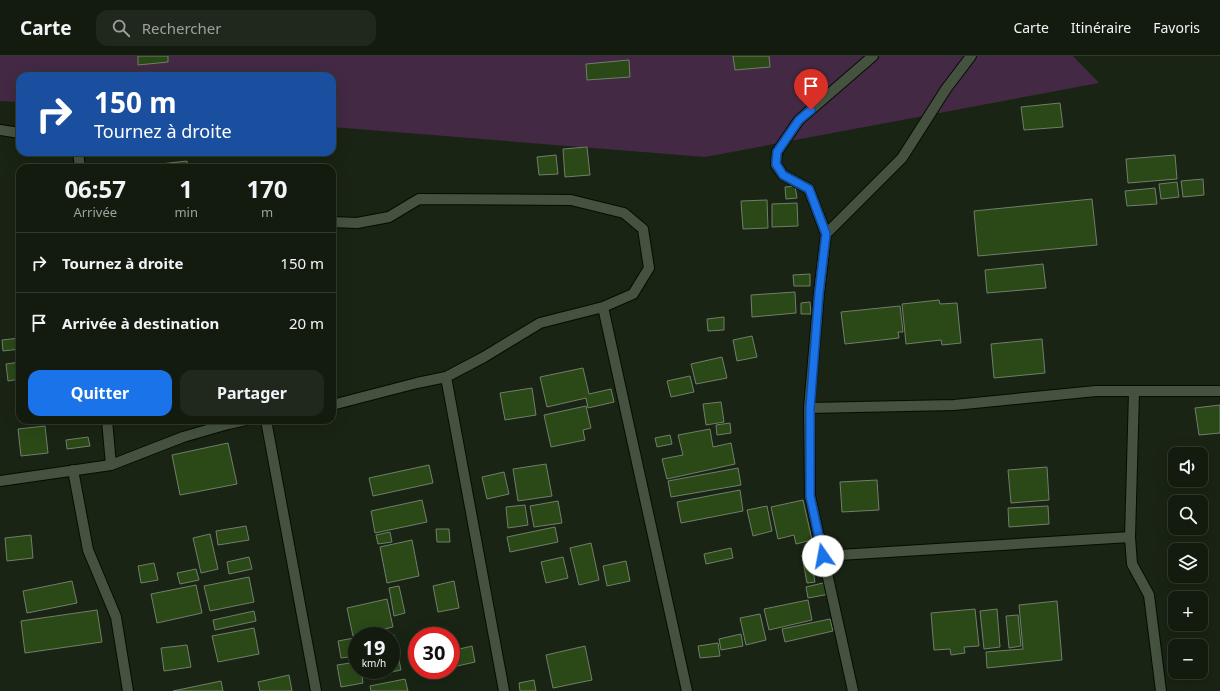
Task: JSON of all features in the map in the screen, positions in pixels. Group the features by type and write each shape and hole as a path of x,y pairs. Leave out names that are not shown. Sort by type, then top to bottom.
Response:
{"street":[{"path":"853,691 810,496 810,408 819,293 826,234 809,189 783,175 776,164 777,152 799,120 873,56"},
{"path":"826,234 902,158 946,89 971,56"},
{"path":"0,130 16,132"},
{"path":"336,222 357,223 389,217 419,199 571,200 624,213 643,229 649,268 633,294 603,307 540,323 484,357 446,377 336,404"},
{"path":"603,307 687,691"},
{"path":"446,377 504,691"},
{"path":"810,408 954,405 1096,392 1220,391"},
{"path":"1134,392 1130,537 1132,564 1149,595 1161,691"},
{"path":"106,424 111,466"},
{"path":"0,480 111,466 183,437 228,424"},
{"path":"267,424 316,691"},
{"path":"73,470 88,550 116,617 128,691"},
{"path":"823,556 1130,537"}],"shaded area":[{"path":"0,56 1073,56 1099,83 705,157 336,127 336,72 16,72 16,102 0,101"}],"building":[{"path":"138,56 168,56 168,62 138,65"},
{"path":"733,56 769,56 770,67 735,70"},
{"path":"629,60 630,77 587,80 586,64"},
{"path":"1060,103 1063,127 1024,130 1021,107"},
{"path":"587,147 590,175 565,177 563,149"},
{"path":"556,155 558,174 539,175 537,157"},
{"path":"1175,155 1177,179 1128,183 1126,159"},
{"path":"187,161 187,164 161,164"},
{"path":"1203,179 1204,195 1183,197 1181,181"},
{"path":"1177,182 1179,197 1161,199 1159,184"},
{"path":"795,186 797,198 786,199 785,187"},
{"path":"1155,188 1157,204 1127,206 1125,191"},
{"path":"1092,199 1097,245 978,256 974,211"},
{"path":"767,200 768,228 743,229 741,201"},
{"path":"797,203 798,226 772,227 772,204"},
{"path":"1043,264 1046,288 987,293 985,270"},
{"path":"810,274 810,286 794,286 793,275"},
{"path":"795,292 796,313 752,317 751,295"},
{"path":"939,300 940,304 957,303 961,343 942,345 941,340 906,344 902,304"},
{"path":"810,302 811,314 801,314 801,303"},
{"path":"900,306 903,332 898,332 899,338 845,344 841,312"},
{"path":"724,317 724,330 708,331 707,319"},
{"path":"752,336 757,357 737,361 733,340"},
{"path":"16,338 16,349 3,351 2,340"},
{"path":"1042,339 1045,373 994,378 991,344"},
{"path":"722,357 727,378 696,384 691,364"},
{"path":"16,363 16,380 8,381 6,364"},
{"path":"583,368 589,394 611,389 614,402 588,408 586,398 547,407 540,377"},
{"path":"690,376 694,392 671,397 667,381"},
{"path":"532,388 536,415 505,420 500,393"},
{"path":"721,402 724,422 706,425 703,404"},
{"path":"1220,405 1220,433 1199,435 1195,408"},
{"path":"586,406 591,428 583,430 585,440 551,447 544,415"},
{"path":"730,423 731,433 717,435 716,425"},
{"path":"45,426 48,453 21,456 18,429"},
{"path":"710,429 713,447 731,443 735,464 667,479 662,459 683,455 678,435"},
{"path":"670,435 672,444 657,447 655,438"},
{"path":"88,437 90,446 67,449 66,440"},
{"path":"228,443 237,484 180,495 172,455"},
{"path":"546,464 552,496 518,501 513,469"},
{"path":"429,465 433,483 373,496 369,478"},
{"path":"1047,467 1049,500 1011,503 1008,470"},
{"path":"738,468 741,485 671,497 668,481"},
{"path":"504,472 509,494 487,499 482,477"},
{"path":"877,480 879,510 842,512 840,482"},
{"path":"740,490 743,511 681,523 677,502"},
{"path":"422,500 427,522 375,533 371,511"},
{"path":"803,500 812,540 796,544 794,535 778,539 771,507"},
{"path":"558,501 562,523 534,527 530,506"},
{"path":"525,505 528,525 508,528 506,507"},
{"path":"767,506 772,531 753,536 747,510"},
{"path":"1048,506 1049,524 1009,527 1008,508"},
{"path":"246,526 249,540 218,545 216,531"},
{"path":"555,527 558,542 510,552 507,537"},
{"path":"436,529 449,529 450,542 437,542"},
{"path":"390,532 392,542 378,544 376,535"},
{"path":"210,534 218,569 201,573 193,538"},
{"path":"31,535 33,558 7,561 5,538"},
{"path":"412,540 419,576 387,583 380,547"},
{"path":"591,543 599,580 579,585 570,548"},
{"path":"731,548 733,558 706,564 704,554"},
{"path":"810,554 815,582 807,583 802,555"},
{"path":"249,557 252,569 229,574 227,562"},
{"path":"563,557 568,578 546,583 541,562"},
{"path":"626,561 630,581 607,586 603,566"},
{"path":"154,563 158,580 141,583 138,566"},
{"path":"196,569 199,580 180,584 177,573"},
{"path":"249,577 254,602 210,611 204,586"},
{"path":"72,581 77,603 27,613 23,591"},
{"path":"454,581 459,608 438,612 433,586"},
{"path":"827,582 830,594 808,598 806,587"},
{"path":"196,585 202,613 157,623 151,594"},
{"path":"399,586 405,613 394,616 389,588"},
{"path":"387,599 393,627 351,627 347,608"},
{"path":"808,600 812,620 769,630 764,609"},
{"path":"1057,601 1062,660 987,668 986,652 1023,649 1019,605"},
{"path":"975,609 979,646 964,647 965,653 951,655 950,649 934,650 931,613"},
{"path":"997,609 1000,647 984,649 980,611"},
{"path":"97,610 102,642 25,653 21,621"},
{"path":"254,611 256,621 215,630 213,620"},
{"path":"760,614 766,640 746,645 740,618"},
{"path":"1018,615 1021,646 1009,648 1006,616"},
{"path":"830,619 833,631 785,642 782,629"},
{"path":"254,628 259,654 218,662 212,636"},
{"path":"741,634 743,646 721,650 719,639"},
{"path":"348,639 348,657 341,658 338,641"},
{"path":"718,643 720,656 700,658 698,646"},
{"path":"187,645 191,667 164,671 161,648"},
{"path":"472,646 475,662 460,665 460,649"},
{"path":"585,646 592,680 553,688 546,655"},
{"path":"348,663 348,679 362,679 363,683 341,687 337,665"},
{"path":"289,675 292,691 260,691 258,682"},
{"path":"405,679 408,691 371,691 370,686"},
{"path":"534,680 536,691 520,691 519,683"},
{"path":"221,681 223,691 173,691"}],"route":[{"path":"811,110 799,120 777,152 776,164 783,175 809,189 826,234 819,293 810,408 810,496 823,556"}]}
